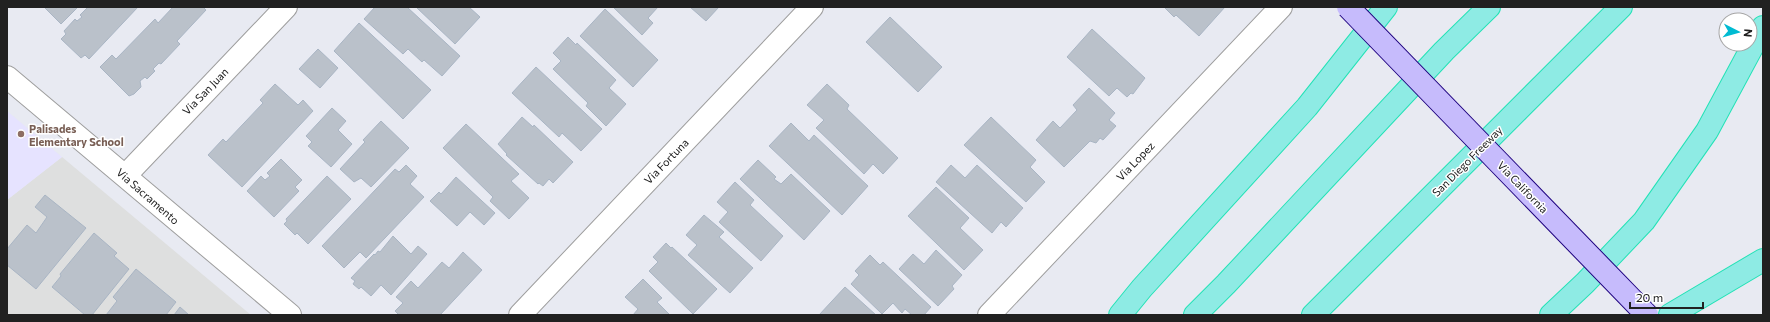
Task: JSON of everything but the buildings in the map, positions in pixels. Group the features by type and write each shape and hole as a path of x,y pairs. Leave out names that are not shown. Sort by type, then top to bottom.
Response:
{"highway":[{"path":"1120,315 1142,288 1307,107 1386,7"},
{"path":"1195,315 1232,278 1444,51 1489,7"},
{"name":"San Diego Freeway","path":"1313,315 1620,7"},
{"path":"1551,315 1586,283 1644,221 1707,131 1763,27"},
{"path":"1670,315 1763,260"}],"main road":[{"name":"Via California","path":"1348,7 1647,315"}],"street":[{"name":"Via San Juan","path":"125,176 286,7"},
{"name":"Via Fortuna","path":"520,315 812,7"},
{"name":"Via Lopez","path":"989,315 1281,7"},
{"name":"Via Sacramento","path":"7,77 290,315"}],"shaded area":[{"name":"Palisades Elementary School","path":"7,111 62,157 7,200"},
{"path":"62,157 251,315 7,315 7,200"}],"place":[{"name":"Palisades Elementary School","path":"21,134"}]}
